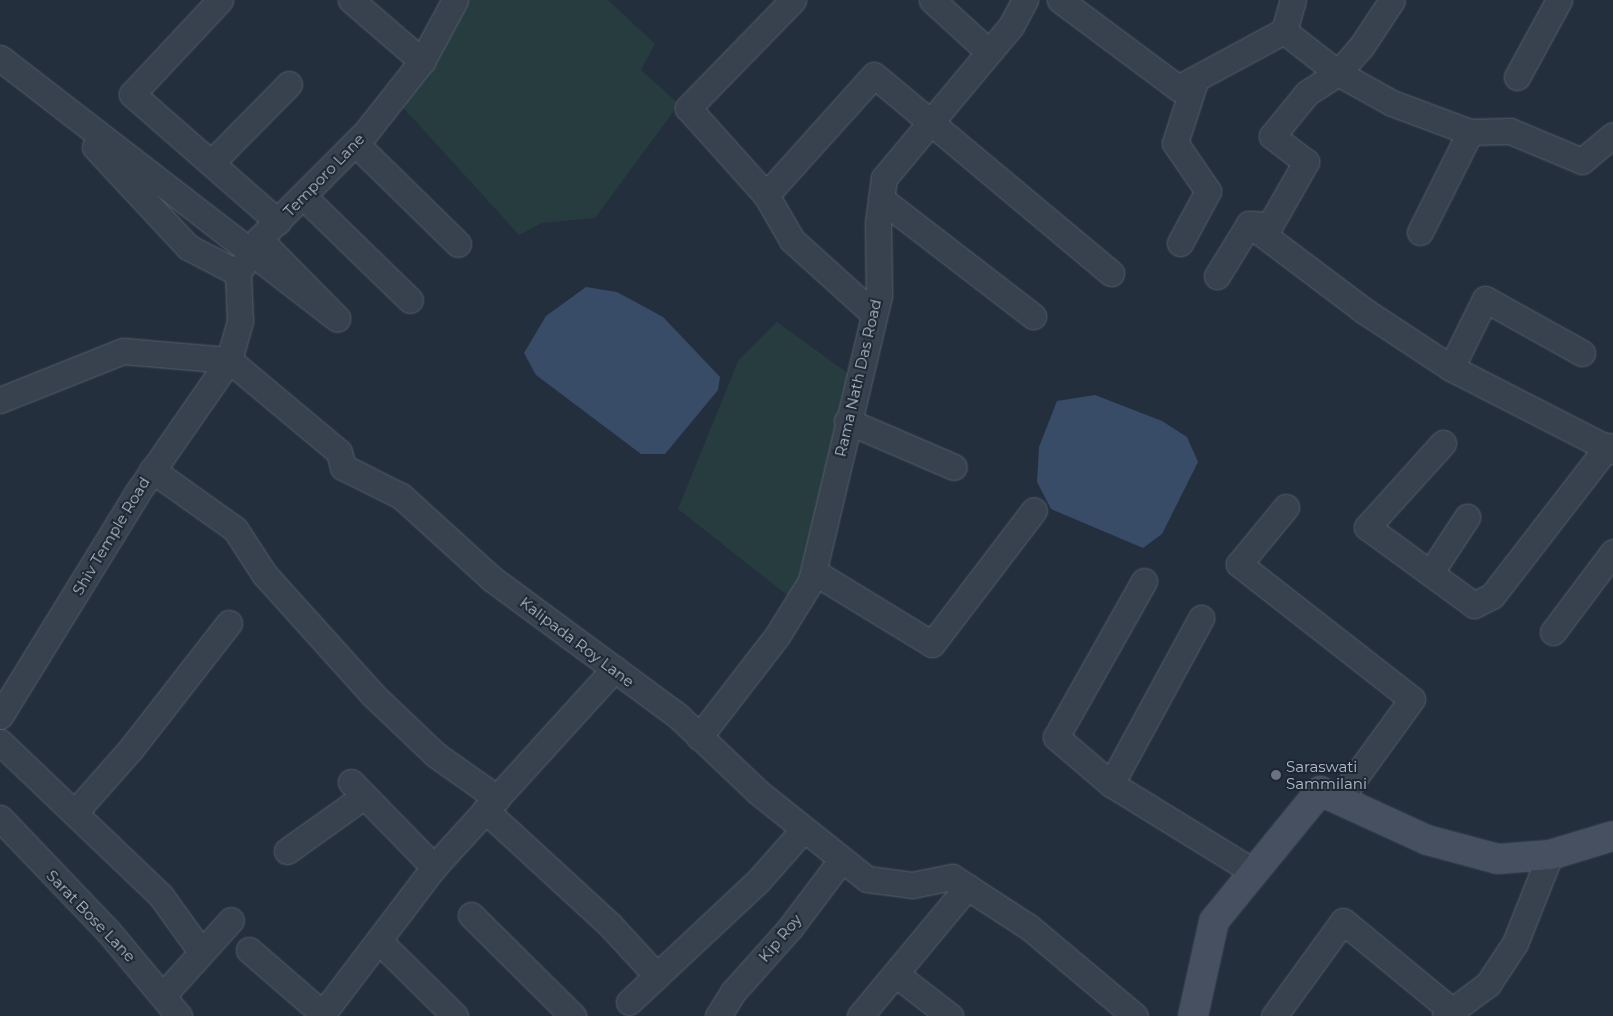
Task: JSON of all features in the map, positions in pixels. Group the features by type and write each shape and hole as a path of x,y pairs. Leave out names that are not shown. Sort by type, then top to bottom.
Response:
{"street":[{"path":"220,0 132,94 213,161 278,222"},
{"path":"351,0 422,61"},
{"name":"Temporo Lane","path":"238,273 259,239 278,222 354,143 422,61 455,0"},
{"path":"793,0 688,108 766,195 792,240 874,314"},
{"path":"932,0 989,52"},
{"name":"Rama Nath Das Road","path":"699,737 778,636 814,572 847,422 878,295 881,199 884,178 929,121 989,52 1025,0"},
{"path":"1060,0 1174,87 1195,81 1284,31 1293,0"},
{"path":"1249,224 1270,225 1306,162 1272,136 1308,93 1338,73 1392,0"},
{"path":"1517,77 1559,0"},
{"path":"1284,31 1338,73 1392,103 1470,132 1510,131 1582,161 1613,135"},
{"path":"0,58 337,318 259,239"},
{"path":"766,195 874,76 1111,273"},
{"path":"1180,243 1208,191 1175,143 1195,81"},
{"path":"0,400 123,351 229,360 240,321 238,273 201,255 172,233 34,84"},
{"path":"213,161 289,84"},
{"path":"1420,232 1470,132"},
{"path":"354,143 458,244"},
{"path":"303,196 410,300"},
{"path":"881,199 1033,316"},
{"path":"1217,276 1249,224"},
{"path":"1249,224 1363,310 1451,368 1610,449 1483,604 1474,605 1367,527 1443,443"},
{"path":"1451,368 1485,299 1582,353"},
{"name":"Shiv Temple Road","path":"0,716 152,470 229,360"},
{"name":"Kalipada Roy Lane","path":"229,360 339,452 343,467 401,496 491,578 614,669 699,737 804,829 867,879 912,885 952,877 1029,927 1134,1016"},
{"path":"847,422 954,467"},
{"path":"152,470 235,528 265,575 372,694 491,804 610,925 657,976"},
{"path":"1286,508 1239,564 1412,699 1340,798"},
{"path":"814,572 932,644 1034,510"},
{"path":"1431,572 1467,517"},
{"path":"1553,632 1613,552"},
{"path":"1144,581 1056,737 1111,784 1251,870"},
{"path":"1111,784 1201,618"},
{"path":"76,811 130,750 230,623"},
{"path":"249,950 322,1015 380,942 434,867 614,669"},
{"path":"0,742 76,811 161,896 200,950"},
{"path":"287,851 358,789 434,867"},
{"path":"1193,1016 1214,922 1251,870 1315,793 1326,792 1445,846 1498,860 1550,855 1613,836"},
{"name":"Sarat Bose Lane","path":"0,818 164,993 179,1016"},
{"path":"629,1002 758,881 804,829"},
{"path":"1274,1016 1343,922 1448,1014 1488,984 1515,943 1550,855"},
{"name":"Kip Roy","path":"718,1016 733,992 842,859"},
{"path":"860,1016 898,976 967,887"},
{"path":"471,915 573,1016"},
{"path":"164,993 200,950 231,920"},
{"path":"380,942 452,1015"},
{"path":"898,976 950,1016"}],"green space":[{"path":"465,0 608,0 655,44 641,70 679,104 595,218 542,223 519,235 399,103"},
{"path":"777,322 853,377 805,576 792,599 678,509 738,361"}],"water":[{"path":"586,287 617,292 663,317 720,377 718,390 665,454 641,454 536,375 524,353 546,316"},
{"path":"1095,395 1162,421 1187,437 1198,462 1162,534 1143,548 1051,509 1037,482 1039,447 1057,401"}],"place":[{"name":"Saraswati Sammilani","path":"1276,775"}]}
